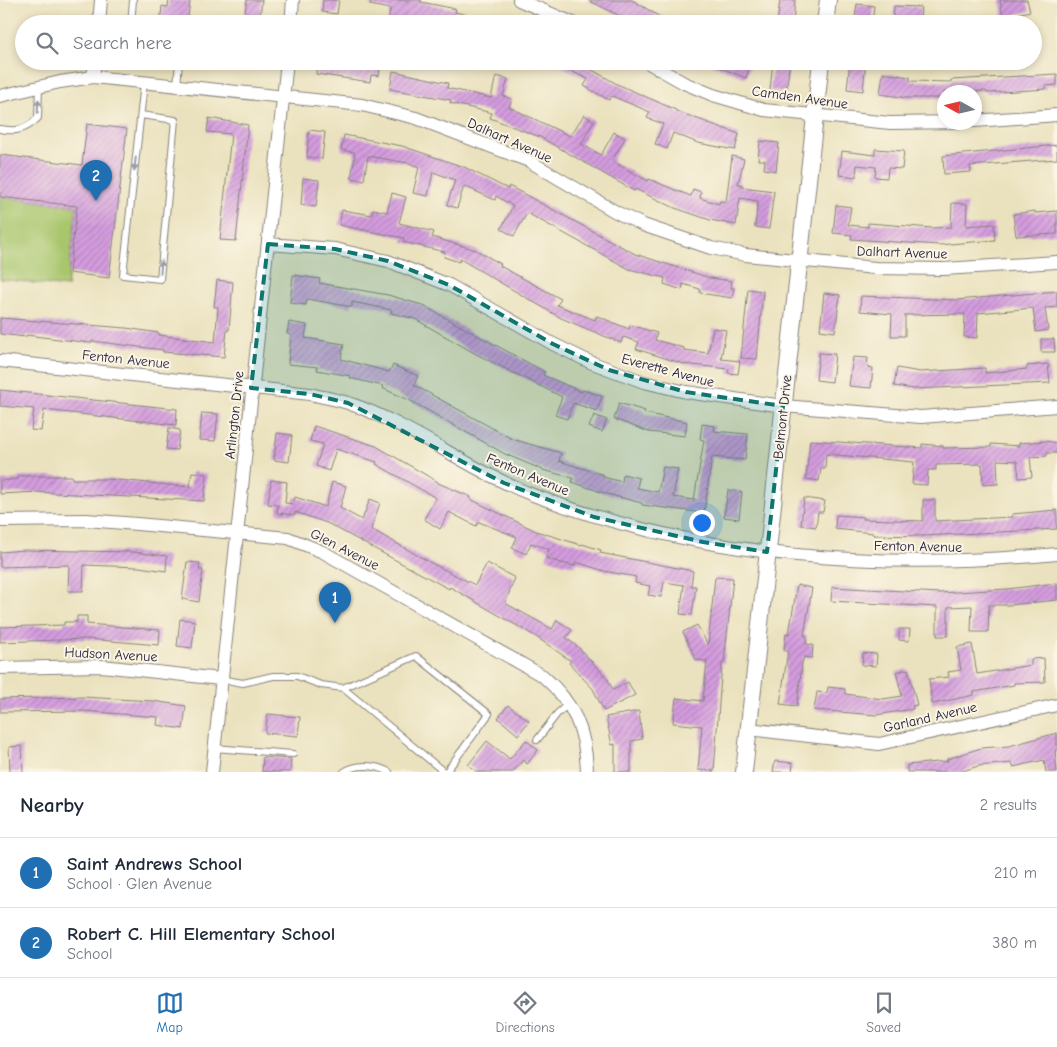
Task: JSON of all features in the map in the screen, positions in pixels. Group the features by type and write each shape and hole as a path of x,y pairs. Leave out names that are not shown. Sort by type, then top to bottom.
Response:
{"street":[{"path":"99,15 101,0"},
{"path":"292,15 293,0"},
{"path":"519,0 554,15"},
{"path":"826,15 828,0"},
{"path":"93,77 94,70"},
{"name":"Arlington Drive","path":"212,772 220,679 286,70"},
{"name":"Camden Avenue","path":"661,70 684,83 713,95 764,110 890,123 937,122"},
{"name":"Belmont Drive","path":"744,772 820,70"},
{"name":"Dalhart Avenue","path":"0,94 93,77 144,84 362,105 416,118 529,161 616,212 674,238 728,252 875,268 944,269 1057,262"},
{"path":"982,120 1057,115"},
{"name":"Everette Avenue","path":"268,244 335,249 388,261 449,285 553,344 609,370 686,392 783,406 921,417 1057,406"},
{"name":"Fenton Avenue","path":"0,361 310,394 348,403 393,423 504,483 594,517 703,542 767,552 903,563 970,562 1057,554"},
{"name":"Glen Avenue","path":"0,522 86,520 288,538 322,552 527,666 557,688 569,704 585,744 587,772"},
{"name":"Hudson Avenue","path":"0,668 102,666 220,679"},
{"name":"Garland Avenue","path":"748,729 879,744 1057,705"}],"lane":[{"path":"132,15 133,0"},
{"path":"177,87 178,70"},
{"path":"141,115 175,120 160,280 123,275 144,84"},
{"path":"0,129 20,130 30,126 38,118 39,87"},
{"path":"220,679 243,683 273,676 297,676 320,685 343,688 416,656 489,714 445,772 343,688"},
{"path":"537,740 557,714 569,704"},
{"path":"214,748 293,754"},
{"path":"344,772 349,769 377,766 389,772"}],"highlighted area":[{"path":"268,244 335,249 388,261 449,285 553,344 609,370 686,392 783,406 767,552 703,542 594,517 504,483 348,403 310,394 251,388"}],"green space":[{"path":"0,197 77,206 67,287 0,279"}],"building":[{"path":"169,0 190,1 188,15 161,15 162,6 168,7"},
{"path":"247,0 262,0 260,15 244,15"},
{"path":"323,0 339,0 337,14 322,12"},
{"path":"371,0 421,0 421,2 456,9 455,12 468,15 389,15 390,9 370,5"},
{"path":"588,0 632,0 657,15 618,15"},
{"path":"780,0 795,0 794,15 778,15"},
{"path":"1000,0 1027,0 1030,11 1003,15"},
{"path":"857,4 874,6 873,15 855,15"},
{"path":"894,6 921,7 920,15 893,15"},
{"path":"316,70 380,70 379,76 371,75 370,82 316,74"},
{"path":"568,70 592,70 617,84 676,111 739,134 735,150 698,143 673,133 667,149 655,144 663,124 647,118 650,112 612,96 609,100 584,86 588,79"},
{"path":"726,70 748,70 746,78"},
{"path":"772,70 789,70 786,92 770,90"},
{"path":"849,70 865,70 863,91 847,89"},
{"path":"393,71 448,83 447,88 491,98 496,76 508,79 503,96 512,99 509,107 570,136 584,115 594,121 581,144 601,155 614,132 625,138 612,161 648,181 649,179 691,196 693,189 701,192 700,198 719,204 720,201 726,202 732,156 744,159 738,184 742,184 742,187 774,191 769,229 755,227 758,201 740,198 736,225 710,220 675,208 635,189 634,191 540,137 490,118 492,113 450,103 451,100 390,89"},
{"path":"883,73 910,77 910,81 951,82 951,80 1057,74 1057,85 1046,86 1046,89 987,93 986,91 982,91 982,85 937,85 937,98 908,98 880,94"},
{"path":"209,118 248,125 236,241 220,240 231,134 207,132"},
{"path":"87,124 127,129 109,278 69,273 77,206 0,197 0,155 82,165"},
{"path":"309,130 325,132 322,159 307,157"},
{"path":"344,135 402,146 464,167 508,189 509,186 635,254 710,278 732,281 731,288 734,288 732,298 700,293 700,289 683,284 682,290 664,284 665,278 629,269 527,213 514,236 501,229 513,206 496,196 495,200 464,186 457,208 447,205 455,180 433,172 428,196 413,193 419,167 408,163 368,156 364,180 351,178 355,156 354,152 341,150"},
{"path":"760,141 779,143 776,171 764,169 765,160 758,160"},
{"path":"1057,145 1057,159 970,166 971,172 944,174 943,156"},
{"path":"875,149 904,151 902,169 888,168 887,178 875,177 876,167 857,165 856,177 839,175 842,151 875,155"},
{"path":"303,178 319,180 316,207 301,205"},
{"path":"392,193 406,197 399,223 434,232 432,237 476,250 501,264 500,266 561,299 557,305 595,320 597,316 629,329 630,325 657,333 655,340 684,348 684,350 708,353 713,328 726,330 721,359 740,361 738,374 728,373 729,369 684,364 636,349 639,342 623,337 621,343 561,318 460,259 459,262 444,257 445,252 403,242 404,238 339,225 342,210 372,215 373,209 387,212"},
{"path":"952,203 967,204 966,226 994,224 995,240 939,245 851,239 852,235 833,233 836,205 851,207 848,225 868,227 868,223 932,228 951,227"},
{"path":"1035,211 1035,213 1057,211 1057,234 1016,236 1013,214"},
{"path":"293,275 320,279 319,283 388,295 422,305 545,372 543,375 582,392 583,390 602,396 597,411 573,403 567,419 555,415 562,397 476,354 415,319 391,313 392,310 352,302 352,307 307,299 306,305 290,303"},
{"path":"217,280 233,282 229,330 227,330 224,357 163,352 163,350 92,341 91,343 26,335 26,337 0,334 0,318 126,328 159,333 159,335 215,342 218,307 214,307"},
{"path":"748,289 763,291 757,359 741,358"},
{"path":"1057,291 1057,307 1045,308 1048,330 1036,332 1033,308 978,313 977,338 964,337 965,314 905,315 905,336 891,336 892,314 860,311 861,296 957,300"},
{"path":"824,293 840,295 835,332 820,330"},
{"path":"289,322 307,325 305,338 344,344 341,359 389,372 393,365 418,376 414,385 512,439 561,453 559,461 604,475 603,477 622,482 623,474 639,478 637,488 658,492 663,467 678,469 673,497 694,500 704,440 700,439 702,424 715,426 714,431 748,434 745,460 712,457 704,513 642,505 642,503 572,482 573,478 543,470 505,454 409,400 382,388 383,386 350,378 351,376 317,370 318,367 288,364 291,335 287,334"},
{"path":"1041,339 1054,339 1055,352 1041,352"},
{"path":"819,353 835,354 832,382 816,380"},
{"path":"853,357 868,358 867,367 873,368 871,388 849,386"},
{"path":"1048,364 1050,383 914,389 894,386 897,368 920,372 985,368 985,373 1027,369 1027,366"},
{"path":"0,390 177,409 176,425 44,410 41,431 31,430 34,409 0,406"},
{"path":"619,403 645,411 644,413 687,422 685,436 649,432 614,419"},
{"path":"202,413 218,414 215,441 199,440"},
{"path":"594,415 607,420 602,432 589,427"},
{"path":"314,426 376,446 438,483 471,497 470,499 536,531 601,550 600,553 693,571 691,586 696,586 692,615 680,614 684,585 664,582 661,597 648,595 650,586 635,583 636,577 604,571 576,562 575,566 561,563 546,558 549,549 531,543 526,554 512,548 517,537 479,522 476,526 449,512 440,529 424,519 436,498 376,464 377,462 336,449 329,471 316,466 323,444 310,441"},
{"path":"169,428 180,430 177,450 166,449"},
{"path":"277,433 292,435 289,462 274,460"},
{"path":"810,440 922,448 922,444 943,446 943,448 991,447 991,444 1019,446 1019,443 1046,441 1057,443 1057,453 1047,453 1047,456 1030,457 1032,477 1019,478 1017,461 997,460 998,484 983,485 982,464 936,465 936,470 928,470 927,485 912,484 914,462 826,454 825,469 821,468 819,481 806,479"},
{"path":"192,472 207,474 204,501 37,492 0,494 0,481 18,479 18,476 72,476 72,479 108,479 190,487"},
{"path":"271,480 287,482 285,503 293,504 295,497 326,507 332,482 346,486 340,508 362,520 370,499 380,503 371,529 433,564 475,585 487,563 515,578 505,603 552,629 557,620 572,630 566,638 578,647 607,678 613,690 628,682 635,695 604,711 593,689 569,663 571,661 535,636 450,587 449,589 327,523 295,512 295,515 277,513 278,505 268,504"},
{"path":"728,490 742,492 739,519 724,517"},
{"path":"804,498 825,501 823,512 818,512 816,527 801,525"},
{"path":"923,500 935,500 935,521 1012,517 1012,514 1057,510 1057,529 923,536 873,535 873,533 835,529 836,515 864,517 863,519 923,521"},
{"path":"25,550 133,552 167,556 166,571 139,567 84,565 83,591 68,591 69,565 0,567 0,552"},
{"path":"187,562 200,563 199,570 203,570 199,602 182,599"},
{"path":"715,577 733,578 724,663 722,663 714,771 698,770 702,726 673,723 676,698 703,701 707,661 696,660 683,632 697,625 708,645"},
{"path":"1057,583 1057,600 989,605 988,632 971,632 972,606 948,607 948,636 937,636 937,607 831,601 832,587 939,593 1007,589"},
{"path":"797,585 812,588 804,635 807,636 806,644 813,645 812,658 804,657 802,663 797,706 780,704 788,651 784,651 786,633 789,634"},
{"path":"77,616 87,616 87,624 160,630 159,645 87,639 0,642 0,627 64,625 64,622 77,622"},
{"path":"180,619 195,621 192,648 177,646"},
{"path":"899,629 910,629 909,641 899,640"},
{"path":"972,644 977,674 1031,665 1031,659 1044,658 1045,682 1014,683 1014,685 974,692 974,695 932,704 929,679 949,677 948,672 961,670 957,647"},
{"path":"863,653 877,654 876,666 862,665"},
{"path":"908,669 917,705 912,706 913,709 876,715 814,710 817,692 827,693 828,687 845,689 845,694 883,699 902,696 896,672"},
{"path":"82,697 153,701 186,706 183,729 157,725 158,717 84,711 0,712 0,699"},
{"path":"508,705 529,721 518,735 498,718"},
{"path":"639,711 642,739 631,741 631,772 615,772 615,744 612,745 606,717"},
{"path":"268,714 300,717 298,736 265,733"},
{"path":"1057,733 1057,750 1055,750 1057,772 1046,772 1044,760 1013,767 1012,763 978,766 960,772 907,772 907,765 948,761 947,759 981,748 1009,746"},
{"path":"526,740 538,750 527,764 523,760 513,772 477,772 468,765 487,741 510,759"},
{"path":"22,746 23,772 10,772 9,747"},
{"path":"263,757 291,759 290,772 262,772"},
{"path":"775,761 793,763 792,772 773,772"}],"place":[{"name":"Robert C. Hill Elementary School","path":"96,201"},
{"name":"Saint Andrews School","path":"335,623"}]}
